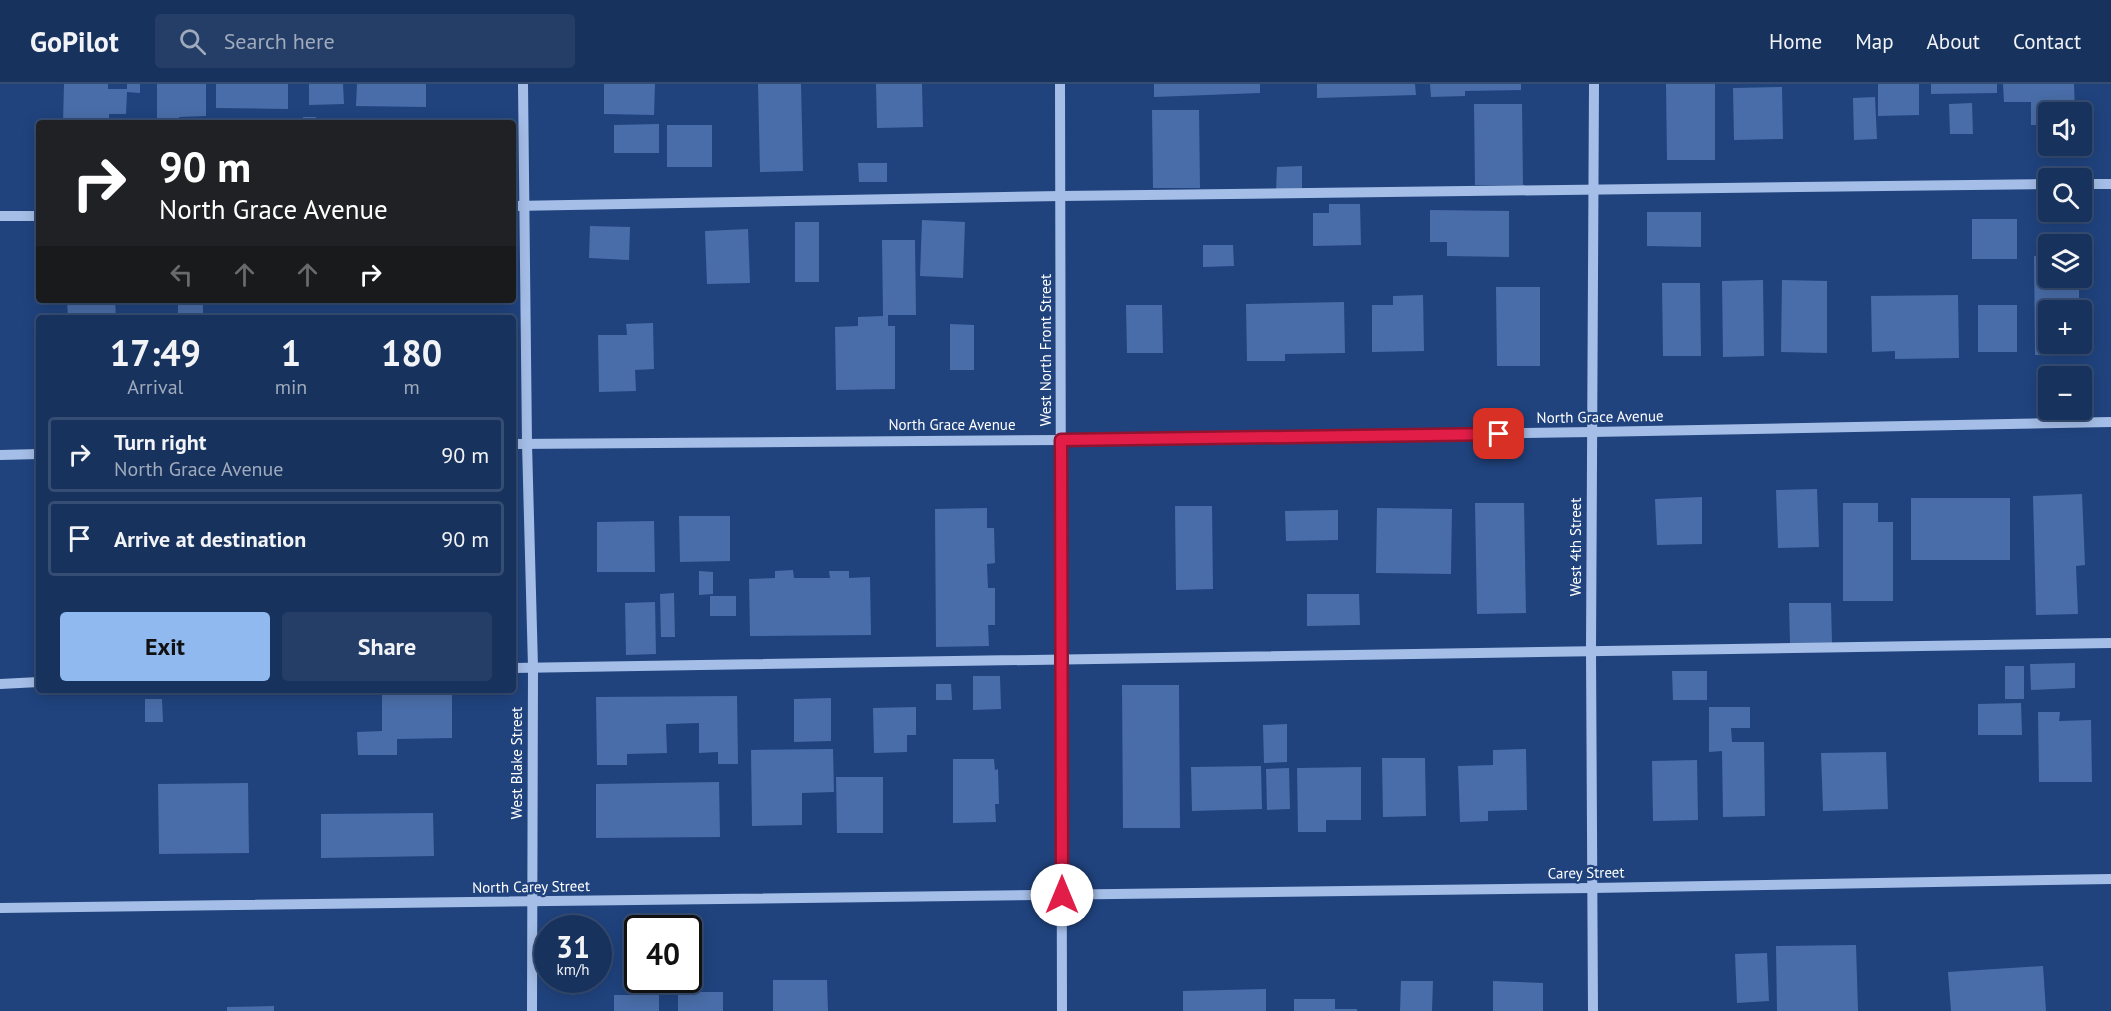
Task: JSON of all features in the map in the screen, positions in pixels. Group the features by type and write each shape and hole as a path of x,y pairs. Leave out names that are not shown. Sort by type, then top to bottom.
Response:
{"street":[{"name":"West Blake Street","path":"523,84 527,444 533,667 532,1011"},
{"name":"West North Front Street","path":"1060,84 1062,1011"},
{"name":"West 4th Street","path":"1593,1011 1590,651 1594,84"},
{"path":"516,206 1061,196 2038,184"},
{"path":"2092,184 2111,184"},
{"path":"0,216 36,216"},
{"name":"North Grace Avenue","path":"516,444 1061,440 2111,422"},
{"path":"0,455 36,454"},
{"path":"516,668 2111,643"},
{"path":"0,684 36,682"},
{"name":"Carey Street","path":"1062,895 2111,879"},
{"name":"North Carey Street","path":"0,908 1062,895"}],"building":[{"path":"64,84 108,84 108,89 127,89 127,84 140,84 140,93 127,92 126,114 109,114 109,120 63,120"},
{"path":"157,84 206,84 206,116 179,117 180,120 157,120"},
{"path":"216,84 288,84 288,109 216,108"},
{"path":"309,84 343,84 344,104 309,105"},
{"path":"357,84 426,84 426,107 356,106"},
{"path":"604,84 655,84 654,115 604,114"},
{"path":"758,84 801,84 803,171 760,172"},
{"path":"876,84 922,84 923,127 877,128"},
{"path":"1154,84 1260,84 1260,93 1154,97"},
{"path":"1317,84 1415,84 1416,95 1317,98"},
{"path":"1430,84 1521,84 1521,90 1465,91 1465,96 1431,97"},
{"path":"1666,84 1715,84 1715,160 1667,160"},
{"path":"1878,84 1919,84 1919,115 1878,116"},
{"path":"1931,84 1997,84 1997,93 1931,94"},
{"path":"2003,84 2074,84 2075,102 2038,102 2038,125 2031,125 2031,102 2004,102"},
{"path":"1782,87 1783,139 1734,140 1733,88"},
{"path":"1875,97 1877,139 1854,140 1853,98"},
{"path":"1972,103 1973,134 1950,134 1949,104"},
{"path":"1474,104 1522,104 1523,185 1475,185"},
{"path":"1152,110 1199,110 1200,188 1153,188"},
{"path":"303,117 316,117 316,120 303,120"},
{"path":"659,124 659,153 614,153 614,125"},
{"path":"667,125 712,125 712,167 667,167"},
{"path":"858,163 887,163 887,182 859,182"},
{"path":"1302,166 1302,191 1276,191 1277,167"},
{"path":"1329,204 1360,204 1361,245 1313,246 1313,213 1329,213"},
{"path":"1430,210 1509,211 1509,257 1447,256 1447,242 1430,242"},
{"path":"1647,212 1701,212 1701,247 1647,246"},
{"path":"1972,219 2017,219 2017,259 1972,259"},
{"path":"922,220 965,222 963,278 920,276"},
{"path":"795,222 819,222 819,282 795,282"},
{"path":"590,226 630,227 629,260 589,258"},
{"path":"748,229 750,283 707,284 705,231"},
{"path":"882,240 915,240 916,315 888,315 888,326 895,326 895,389 836,390 835,327 858,326 858,317 883,316"},
{"path":"1203,245 1233,245 1234,266 1203,267"},
{"path":"2034,256 2038,256 2038,288 2079,288 2079,300 2038,300 2038,354 2079,354 2035,355"},
{"path":"1763,280 1764,356 1723,357 1722,281"},
{"path":"1782,280 1827,281 1827,353 1781,352"},
{"path":"1662,283 1700,283 1701,356 1663,356"},
{"path":"1496,287 1540,287 1540,366 1497,366"},
{"path":"1423,295 1424,351 1372,352 1372,305 1393,305 1393,296"},
{"path":"1958,295 1959,358 1895,359 1895,351 1872,352 1871,296"},
{"path":"1344,302 1345,353 1285,354 1285,361 1247,361 1246,304"},
{"path":"67,303 115,303 116,315 68,315"},
{"path":"178,303 203,303 203,315 178,315"},
{"path":"1126,305 1162,305 1163,353 1127,353"},
{"path":"1978,305 2017,305 2017,352 1978,352"},
{"path":"175,313 175,315 144,315"},
{"path":"653,323 654,369 635,370 636,391 599,392 598,335 627,335 626,324"},
{"path":"950,324 974,325 974,370 950,370"},
{"path":"1817,489 1819,547 1778,548 1776,490"},
{"path":"2082,494 2085,565 2076,566 2078,614 2036,615 2033,496"},
{"path":"1702,497 1702,544 1657,545 1655,499"},
{"path":"1911,498 2010,498 2010,560 1911,560"},
{"path":"1475,503 1524,503 1526,613 1477,614"},
{"path":"1843,503 1878,503 1878,522 1893,522 1893,601 1843,601"},
{"path":"1175,506 1212,506 1213,589 1176,590"},
{"path":"987,508 987,528 994,528 995,563 987,564 988,588 995,588 995,625 988,625 989,646 936,647 935,509"},
{"path":"1377,508 1452,509 1451,574 1376,573"},
{"path":"1338,510 1338,540 1286,541 1285,511"},
{"path":"679,516 730,516 730,561 680,562"},
{"path":"654,521 655,572 597,572 597,522"},
{"path":"793,570 794,578 830,578 829,571 849,571 849,578 870,577 871,635 750,636 749,579 775,578 775,571"},
{"path":"699,571 713,572 713,594 699,595"},
{"path":"674,593 675,637 661,637 660,594"},
{"path":"1307,594 1359,594 1360,625 1307,626"},
{"path":"710,596 736,596 736,616 710,616"},
{"path":"655,602 656,654 626,655 625,603"},
{"path":"1789,603 1831,603 1832,643 1790,643"},
{"path":"2075,663 2075,688 2031,690 2030,664"},
{"path":"2005,666 2024,666 2024,699 2005,699"},
{"path":"1672,671 1707,671 1707,700 1673,700"},
{"path":"973,676 1000,676 1001,709 973,710"},
{"path":"936,684 951,684 952,700 936,700"},
{"path":"1122,685 1179,685 1180,828 1123,828"},
{"path":"452,694 452,738 397,739 397,755 358,755 357,732 382,731 382,695"},
{"path":"737,696 738,764 718,764 718,752 699,753 699,723 666,724 667,753 627,754 627,765 597,765 596,697"},
{"path":"831,698 831,741 794,742 794,699"},
{"path":"145,699 162,699 163,722 145,722"},
{"path":"2021,703 2022,735 1978,735 1978,704"},
{"path":"916,707 916,735 907,735 907,752 874,753 873,708"},
{"path":"1709,707 1750,707 1750,728 1731,728 1732,742 1764,742 1765,816 1723,817 1722,751 1709,752"},
{"path":"2038,712 2060,712 2059,721 2091,720 2092,782 2039,782"},
{"path":"1287,724 1287,762 1264,763 1263,725"},
{"path":"833,749 834,792 802,793 802,825 752,826 751,750"},
{"path":"1526,749 1527,810 1488,811 1488,821 1460,822 1458,766 1493,765 1493,750"},
{"path":"1886,752 1888,809 1823,811 1821,753"},
{"path":"1382,758 1425,758 1426,816 1383,817"},
{"path":"953,759 994,759 995,770 998,769 999,804 995,804 996,822 953,823"},
{"path":"1697,760 1698,820 1653,821 1652,761"},
{"path":"1261,766 1262,809 1192,811 1191,767"},
{"path":"1361,767 1361,820 1326,820 1326,832 1298,832 1297,768"},
{"path":"1289,768 1290,809 1267,810 1266,769"},
{"path":"836,777 883,777 883,833 837,833"},
{"path":"719,782 720,837 596,838 596,784"},
{"path":"248,783 249,853 159,854 158,784"},
{"path":"433,813 434,856 321,858 321,814"},
{"path":"1856,945 1858,1011 1777,1011 1776,946"},
{"path":"1767,953 1769,1001 1737,1003 1735,954"},
{"path":"2043,966 2046,1011 1951,1011 1948,972"},
{"path":"773,980 827,980 828,1011 773,1011"},
{"path":"1401,981 1433,981 1432,1011 1400,1011"},
{"path":"1493,981 1543,983 1543,1011 1493,1011"},
{"path":"1266,989 1266,1011 1183,1011 1183,991"},
{"path":"723,992 723,1011 678,1011 678,993"},
{"path":"614,995 659,995 659,1011 614,1011"},
{"path":"1294,999 1335,999 1335,1009 1357,1009 1357,1011 1294,1011"},
{"path":"274,1006 274,1011 227,1011 227,1007"}],"route":[{"path":"1062,895 1061,440 1499,434"}]}
